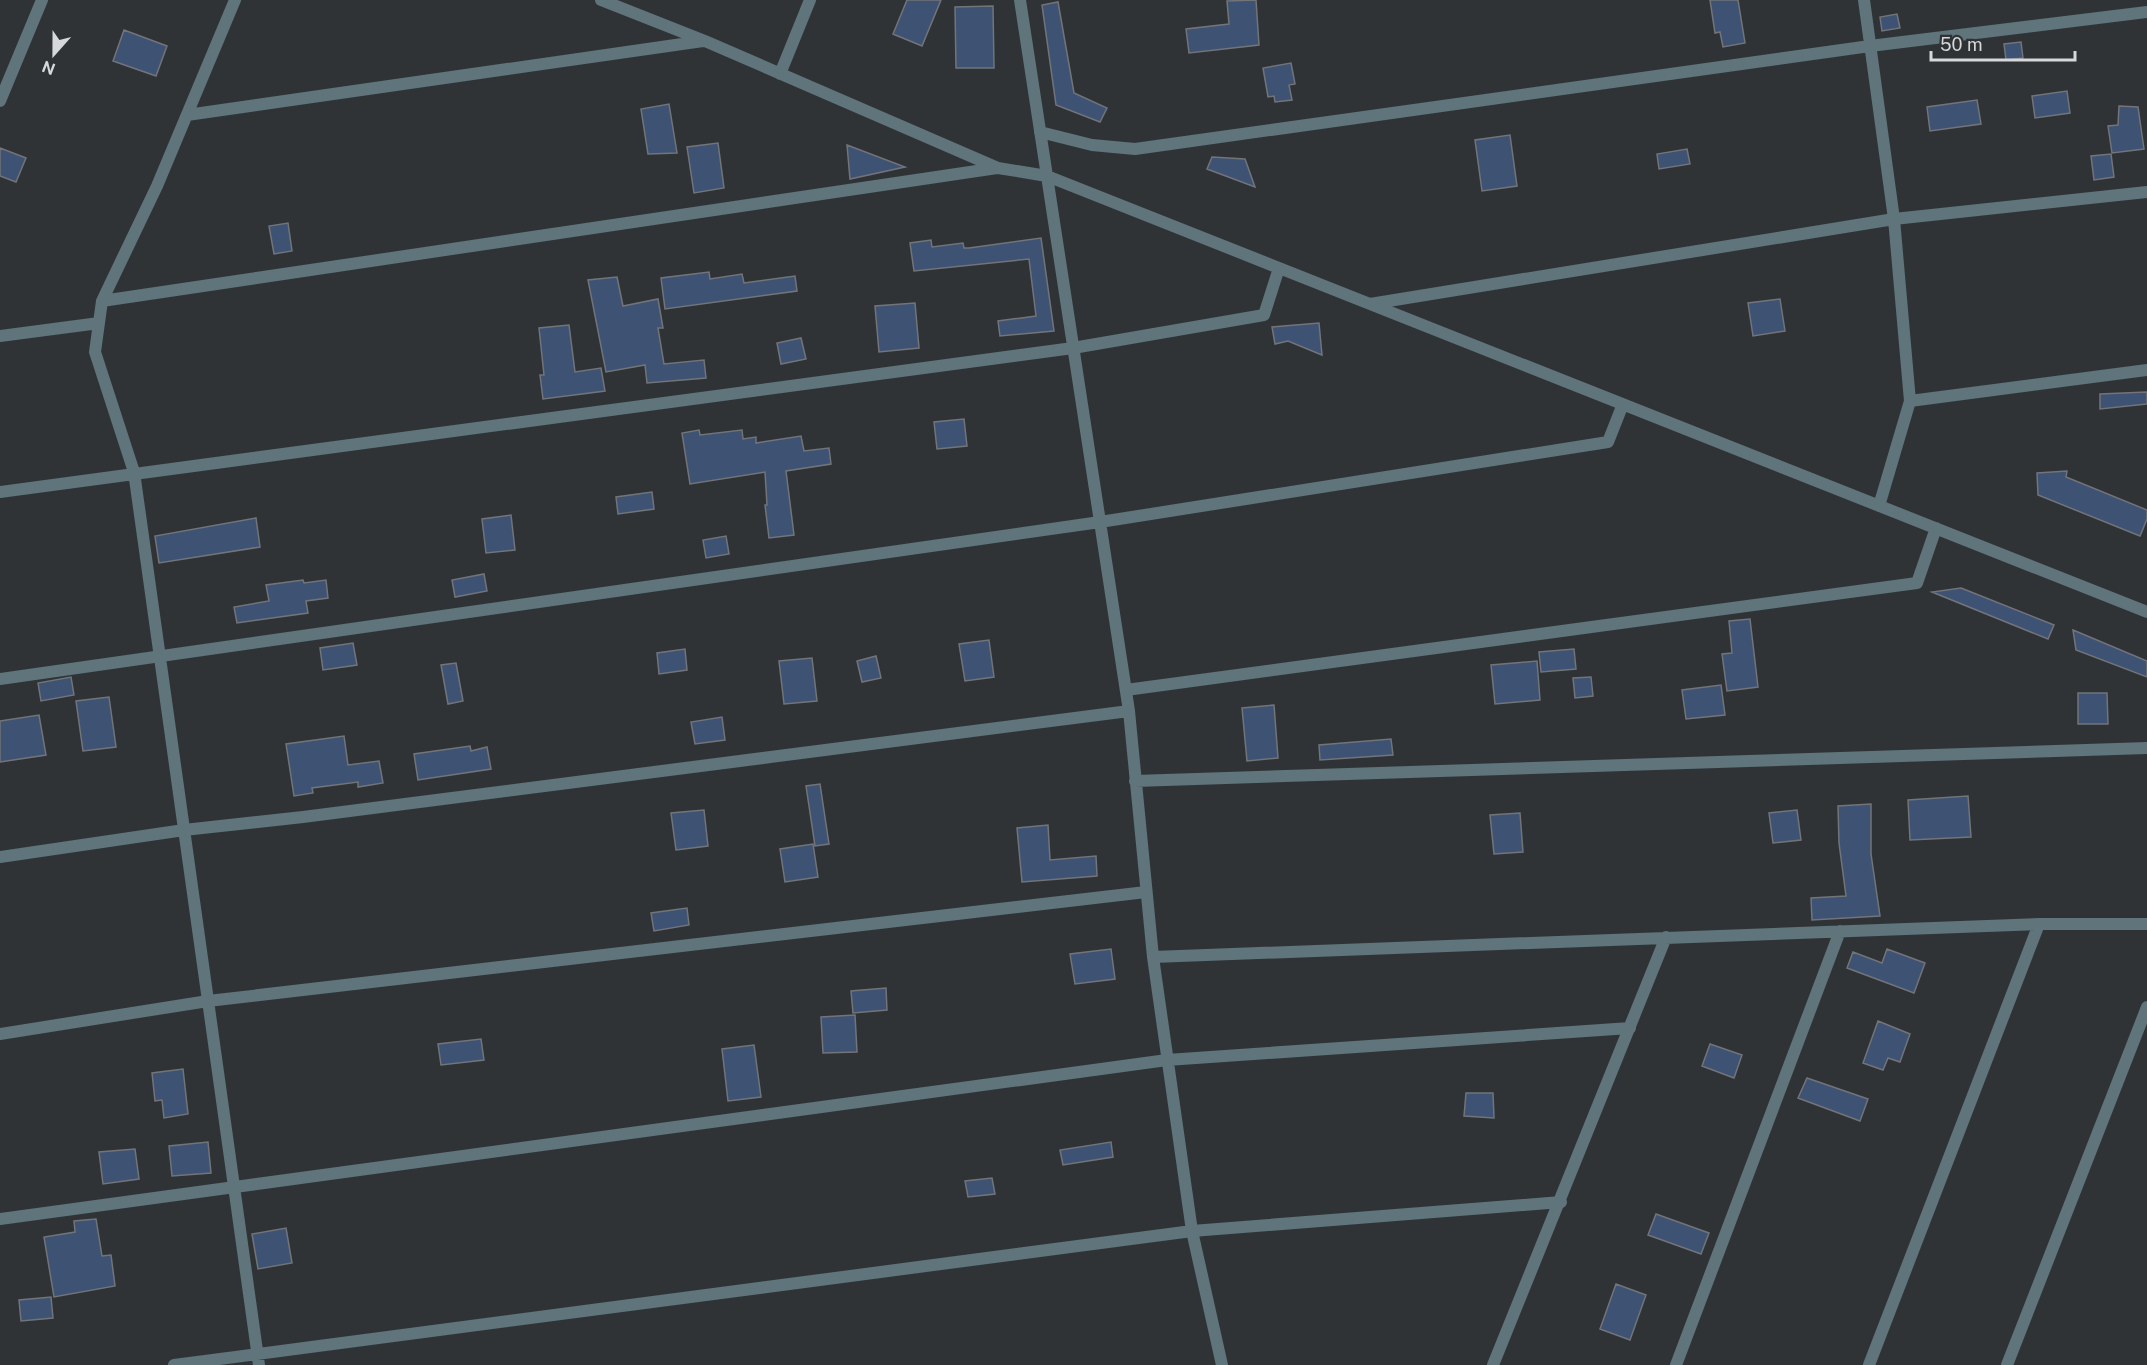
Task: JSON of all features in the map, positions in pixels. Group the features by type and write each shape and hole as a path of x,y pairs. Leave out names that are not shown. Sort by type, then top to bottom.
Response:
{"street":[{"path":"0,101 42,0"},
{"path":"235,0 157,186 102,301 95,352 134,472 258,1359"},
{"path":"601,0 615,3 999,168 1047,176 2147,612"},
{"path":"780,74 810,0"},
{"path":"1020,0 1129,711 1153,957 1192,1231 1222,1365"},
{"path":"1864,0 1894,219 1910,401 1879,506"},
{"path":"1040,132 1092,145 1135,149 1870,46 2147,12"},
{"path":"187,115 705,41"},
{"path":"102,301 999,168"},
{"path":"1370,304 1894,219 2147,192"},
{"path":"0,492 134,472 1073,348 1264,315 1279,268"},
{"path":"0,336 99,322"},
{"path":"1910,401 2147,370"},
{"path":"0,679 1100,522 1608,442 1623,404"},
{"path":"1126,690 1917,583 1936,528"},
{"path":"0,857 184,830 1129,711"},
{"path":"1136,781 2147,748"},
{"path":"0,1034 208,1001 1146,892"},
{"path":"1153,957 1840,930 2039,924 2147,924"},
{"path":"1869,1365 2039,924"},
{"path":"1676,1365 1840,930"},
{"path":"1493,1365 1561,1202 1666,937"},
{"path":"2007,1365 2147,1007"},
{"path":"0,1219 1167,1060 1630,1028"},
{"path":"174,1365 258,1359 1192,1231 1561,1202"}],"building":[{"path":"907,0 941,0 922,46 893,34"},
{"path":"1256,0 1259,45 1189,53 1186,29 1229,24 1227,1"},
{"path":"1710,0 1738,0 1745,43 1723,47 1720,32 1715,33"},
{"path":"1058,2 1074,93 1107,108 1100,122 1056,105 1042,5"},
{"path":"993,6 994,68 956,68 955,7"},
{"path":"1897,14 1900,28 1882,31 1880,17"},
{"path":"124,30 167,46 156,76 113,61"},
{"path":"2021,42 2023,58 2006,60 2004,44"},
{"path":"1291,63 1295,84 1289,85 1292,100 1275,102 1274,96 1268,97 1263,68"},
{"path":"2067,91 2070,113 2035,118 2032,96"},
{"path":"1977,100 1981,124 1930,131 1927,107"},
{"path":"669,104 677,153 648,154 641,109"},
{"path":"2119,106 2138,107 2144,149 2112,153 2108,126 2118,125"},
{"path":"1510,135 1517,186 1482,191 1475,140"},
{"path":"718,143 724,188 694,193 687,147"},
{"path":"847,145 905,167 850,179"},
{"path":"0,148 26,158 16,182 0,176"},
{"path":"1687,149 1690,164 1659,169 1657,154"},
{"path":"2111,154 2114,177 2094,180 2091,156"},
{"path":"1212,157 1245,159 1255,187 1207,169"},
{"path":"288,223 292,251 274,254 269,226"},
{"path":"1041,238 1054,331 1000,336 998,321 1036,316 1029,259 914,271 910,243 931,240 932,247 963,243 964,248 969,248"},
{"path":"709,272 710,279 742,274 744,283 795,276 797,291 665,309 661,278"},
{"path":"617,277 623,306 658,299 663,328 658,328 664,364 704,360 706,378 647,383 645,365 606,372 588,280"},
{"path":"1780,299 1785,331 1753,336 1748,303"},
{"path":"915,303 919,348 879,352 875,306"},
{"path":"1319,323 1322,355 1288,341 1275,344 1272,327"},
{"path":"569,325 575,372 601,368 605,391 543,399 540,375 544,375 539,328"},
{"path":"801,338 806,359 781,364 777,343"},
{"path":"2147,392 2147,404 2100,409 2100,394"},
{"path":"964,419 967,446 937,449 934,422"},
{"path":"699,430 700,435 742,430 743,439 756,437 756,443 801,436 804,451 829,448 831,464 786,471 794,535 769,538 765,505 767,505 765,472 690,484 682,433"},
{"path":"2067,471 2066,477 2147,510 2147,519 2140,536 2038,495 2037,473"},
{"path":"652,492 654,509 618,514 616,497"},
{"path":"511,515 515,550 486,553 482,519"},
{"path":"256,518 260,547 159,563 155,536"},
{"path":"726,536 729,554 706,558 703,540"},
{"path":"484,574 487,591 455,597 452,580"},
{"path":"303,580 304,583 326,580 328,598 306,601 308,613 237,623 234,607 269,601 266,585"},
{"path":"1961,588 2054,625 2048,639 1932,592"},
{"path":"1750,619 1758,687 1727,691 1722,654 1732,653 1729,621"},
{"path":"2073,630 2147,661 2147,677 2076,650"},
{"path":"989,640 994,677 965,681 959,644"},
{"path":"353,643 357,665 323,670 320,648"},
{"path":"685,649 687,670 659,674 657,653"},
{"path":"1574,649 1576,669 1541,672 1539,652"},
{"path":"876,656 881,678 862,682 857,661"},
{"path":"812,658 817,701 784,704 779,661"},
{"path":"1537,661 1540,700 1495,704 1491,665"},
{"path":"456,663 463,701 448,704 441,665"},
{"path":"71,677 74,695 41,701 38,683"},
{"path":"1591,677 1593,696 1575,698 1573,678"},
{"path":"1721,685 1725,715 1686,719 1682,690"},
{"path":"2078,693 2107,693 2108,724 2078,724"},
{"path":"109,697 116,747 83,751 76,701"},
{"path":"1274,705 1278,758 1247,761 1242,708"},
{"path":"39,715 46,755 0,762 0,721"},
{"path":"722,717 725,740 695,744 691,722"},
{"path":"344,736 348,765 379,761 383,783 358,787 358,782 312,788 313,793 294,796 286,744"},
{"path":"1391,739 1393,755 1320,760 1319,745"},
{"path":"470,746 471,751 487,747 491,769 418,780 414,754"},
{"path":"820,784 829,844 815,846 806,786"},
{"path":"1968,796 1971,837 1910,840 1908,800"},
{"path":"1871,804 1871,854 1880,916 1812,920 1811,898 1846,896 1839,843 1838,806"},
{"path":"704,810 708,846 676,850 671,813"},
{"path":"1797,810 1801,840 1773,843 1769,813"},
{"path":"1520,813 1523,852 1494,854 1490,815"},
{"path":"1048,825 1050,860 1096,856 1097,876 1022,882 1017,828"},
{"path":"813,844 818,877 785,882 780,849"},
{"path":"687,908 689,925 654,931 651,913"},
{"path":"1111,949 1115,979 1075,984 1070,954"},
{"path":"1887,949 1925,963 1914,993 1847,968 1853,952 1882,963"},
{"path":"886,988 887,1010 853,1013 851,991"},
{"path":"855,1015 857,1052 823,1053 821,1017"},
{"path":"1878,1021 1910,1034 1900,1062 1888,1058 1883,1070 1863,1063"},
{"path":"481,1039 484,1060 441,1065 438,1044"},
{"path":"1710,1044 1742,1055 1734,1078 1702,1066"},
{"path":"754,1045 761,1097 728,1101 722,1049"},
{"path":"183,1069 188,1114 164,1118 162,1100 155,1101 152,1073"},
{"path":"1807,1078 1868,1099 1860,1121 1798,1098"},
{"path":"1466,1093 1493,1093 1494,1118 1464,1116"},
{"path":"208,1142 211,1173 172,1176 169,1146"},
{"path":"1111,1142 1113,1157 1063,1165 1060,1150"},
{"path":"135,1149 139,1179 103,1184 99,1152"},
{"path":"992,1178 995,1194 968,1197 965,1181"},
{"path":"1656,1214 1709,1233 1701,1254 1648,1235"},
{"path":"96,1219 102,1256 111,1255 115,1286 54,1297 44,1237 75,1232 74,1221"},
{"path":"286,1228 292,1263 258,1269 252,1234"},
{"path":"1616,1284 1646,1295 1630,1340 1600,1329"},
{"path":"51,1297 53,1318 21,1321 19,1300"}]}
